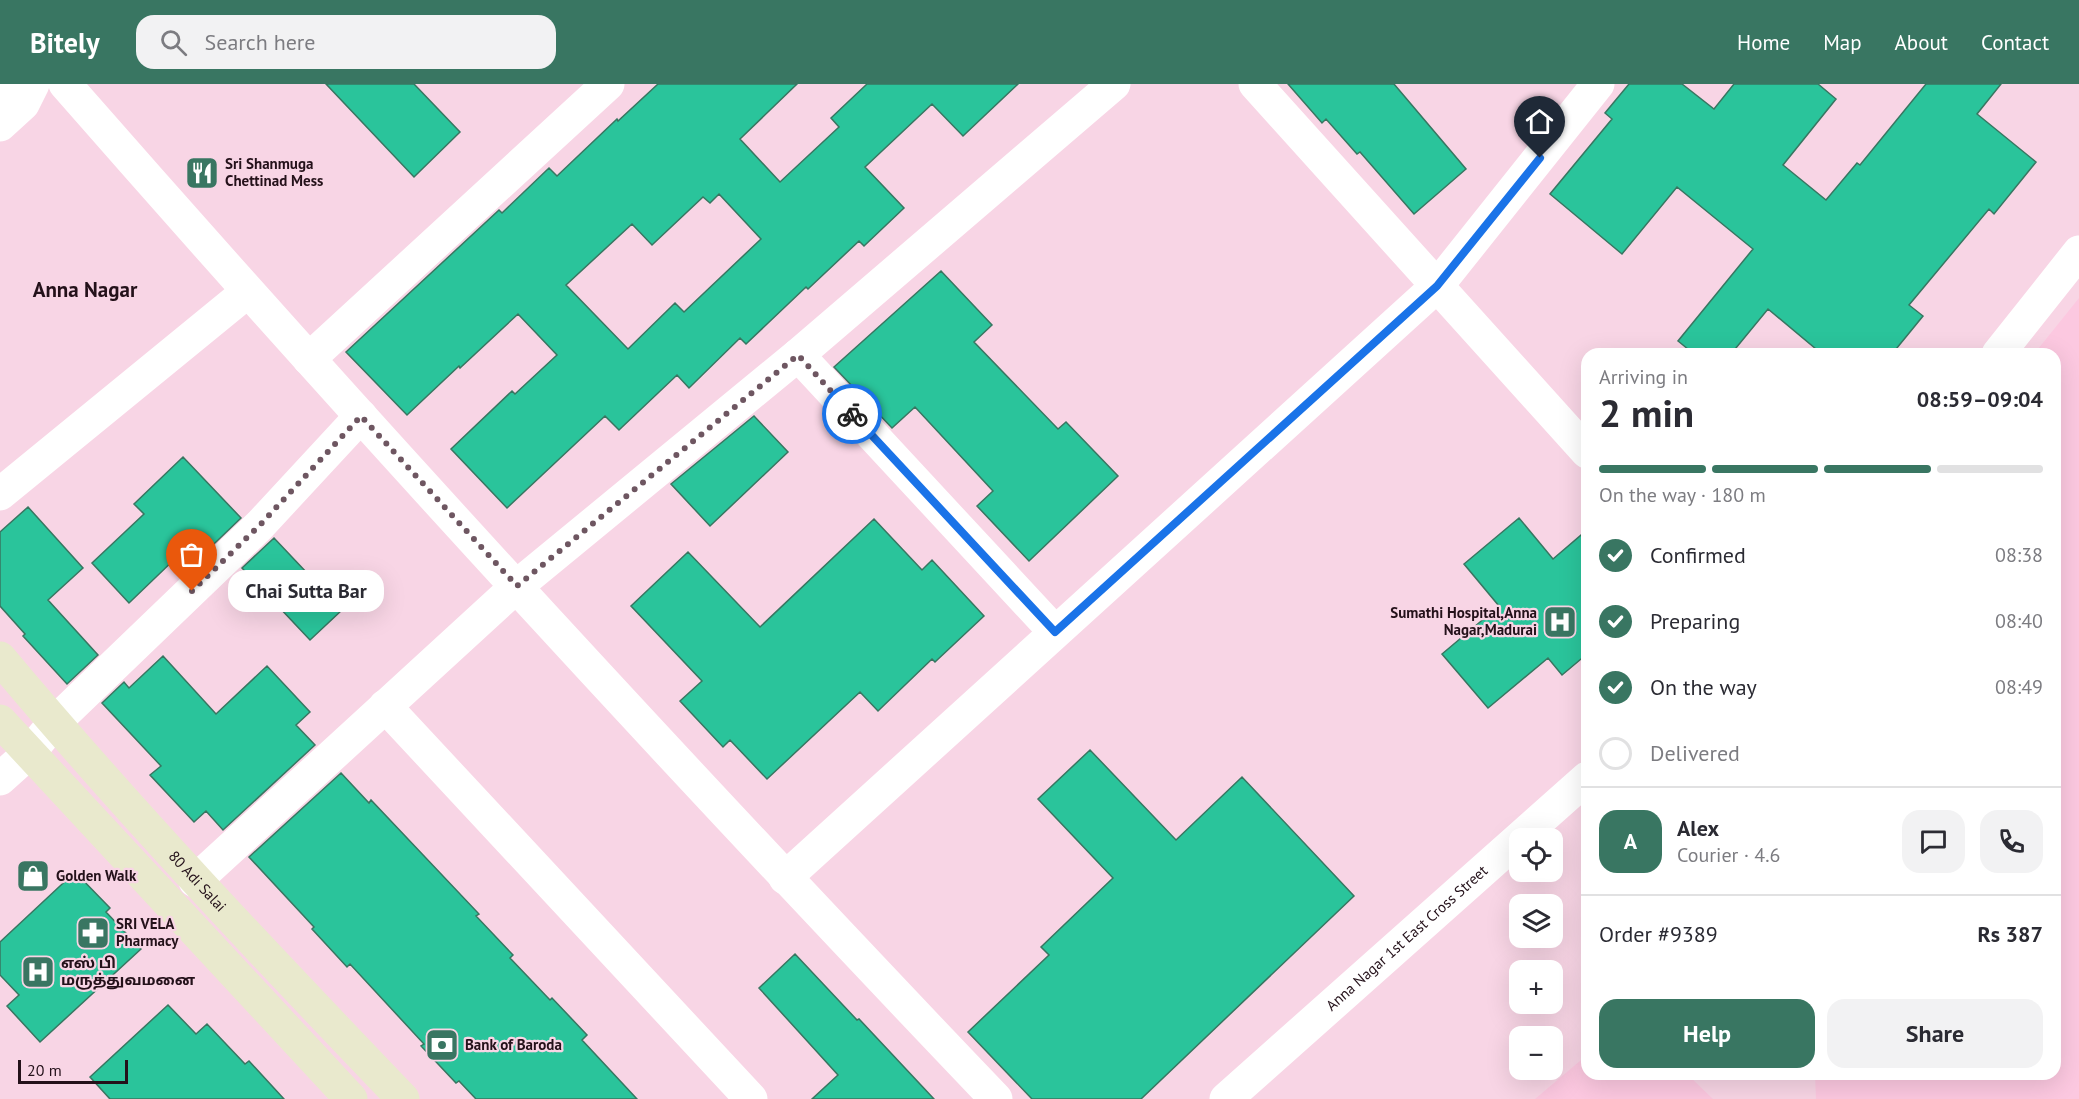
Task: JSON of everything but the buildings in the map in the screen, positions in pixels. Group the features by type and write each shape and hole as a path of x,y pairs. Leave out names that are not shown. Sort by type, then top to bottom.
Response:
{"main road":[{"name":"80 Adi Salai","path":"0,658 54,723 195,881 403,1099"},
{"path":"0,721 351,1099"}],"street":[{"path":"0,88 4,84"},
{"path":"0,125 23,104 33,84"},
{"path":"65,84 247,292 785,878 996,1099"},
{"path":"309,359 608,84"},
{"path":"195,881 517,586 798,355 1114,84"},
{"path":"1256,84 1581,445"},
{"path":"785,878 1437,286 1599,84"},
{"path":"2003,348 2079,252"},
{"path":"0,494 247,292"},
{"path":"798,355 1055,632"},
{"path":"0,779 29,753 54,723 260,525 361,416"},
{"path":"385,706 751,1099"},
{"name":"Anna Nagar 1st East Cross Street","path":"1226,1099 1581,783"}],"shaded area":[{"path":"2079,298 2079,1099 1816,1099 1815,1080 2061,1080 2061,348 2039,348"},
{"path":"1581,1060 1581,1080 1693,1080 1713,1099 1535,1099 1557,1080 1563,1080 1563,1075"}],"way so far":[{"path":"192,591 260,525 361,416 517,586 798,355 852,414"}],"place":[{"name":"Sri Shanmuga Chettinad Mess","path":"202,173"},
{"name":"Chai Sutta Bar","path":"192,591"},
{"name":"Sumathi Hospital,Anna Nagar,Madurai","path":"1560,622"},
{"name":"Golden Walk","path":"33,876"},
{"name":"SRI VELA Pharmacy","path":"93,933"},
{"name":"எஸ் பி மருத்துவமனை","path":"38,972"},
{"name":"Bank of Baroda","path":"442,1045"}],"district":[{"name":"Anna Nagar","path":"85,290"}],"route":[{"path":"852,414 1055,632 1437,286 1540,158"}]}
